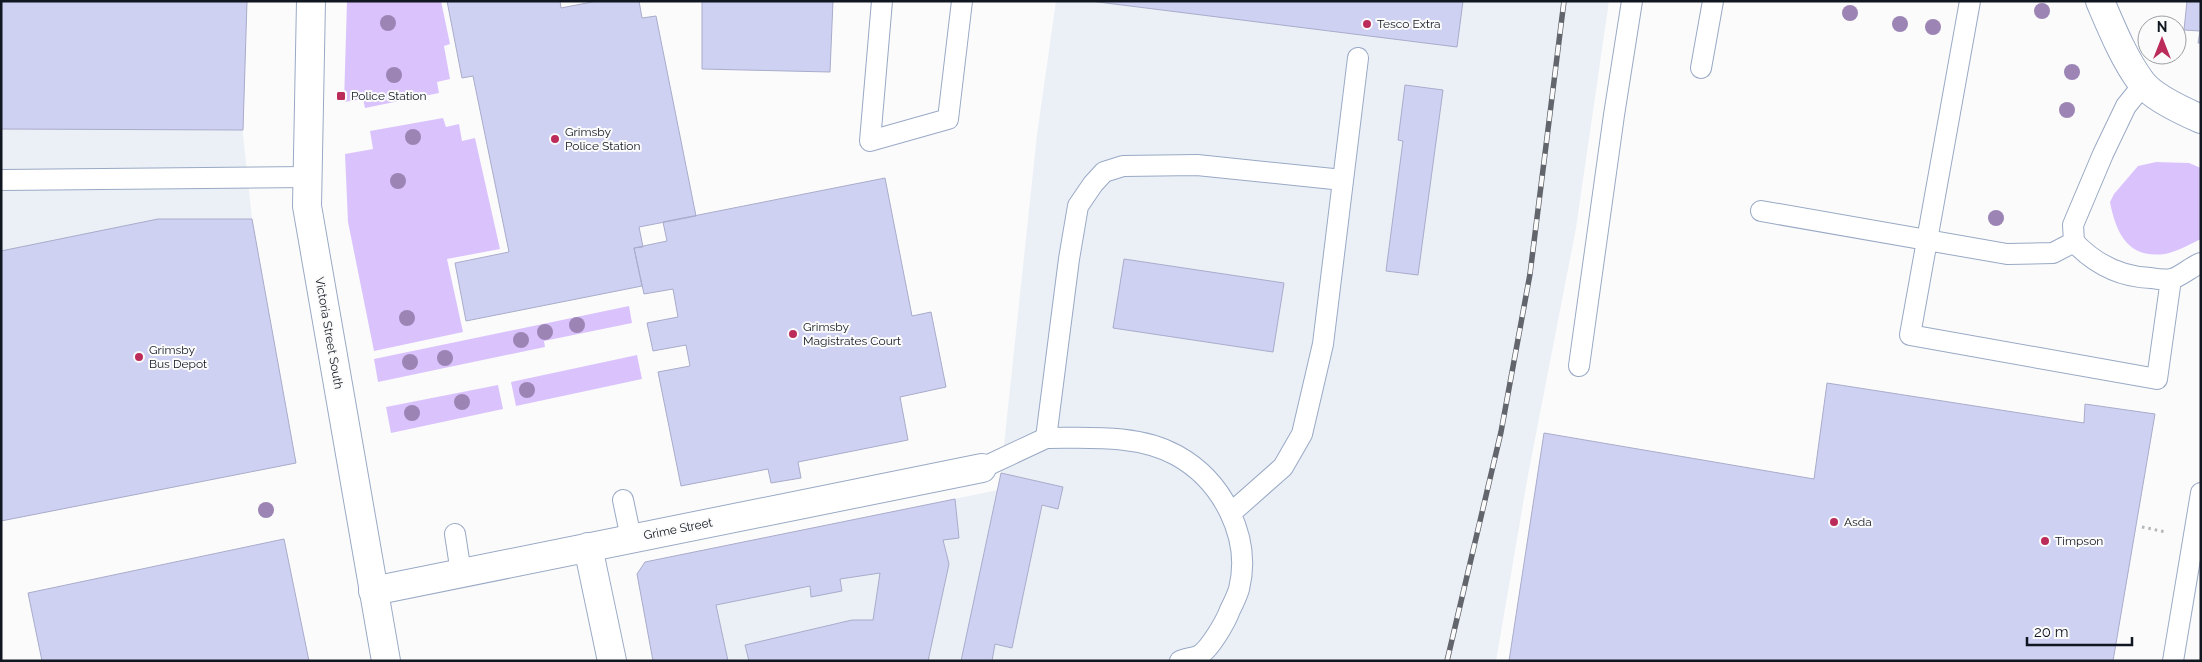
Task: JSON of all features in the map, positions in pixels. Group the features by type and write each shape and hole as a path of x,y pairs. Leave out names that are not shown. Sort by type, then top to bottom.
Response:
{"main road":[{"name":"Victoria Street South","path":"311,1 307,206 386,661"},
{"path":"2100,1 2116,39 2143,84 2178,109 2201,119"},
{"name":"Grime Street","path":"374,591 982,468"},
{"path":"588,547 612,661"}],"lane":[{"path":"882,1 870,141 948,119 962,1"},
{"path":"1579,366 1603,190 1632,1"},
{"path":"1701,68 1713,1"},
{"path":"1970,1 1910,335 2157,379 2171,279"},
{"path":"1231,513 1282,467 1302,434 1323,344 1358,58"},
{"path":"2143,84 2126,106 2104,154 2073,226 2074,242 2087,256 2102,266 2134,278 2171,279 2201,262"},
{"path":"1046,438 1069,259 1078,206 1104,172 1123,166 1196,165 1344,180"},
{"path":"1,180 308,177"},
{"path":"1760,211 2007,254 2053,253 2074,242"},
{"path":"982,468 1046,438 1094,438 1150,444 1176,454 1198,469 1217,489 1231,513 1241,550 1239,589 1225,625 1200,655 1180,661"},
{"path":"2173,661 2201,493"},
{"path":"624,500 632,538"},
{"path":"455,534 461,573"}],"shaded area":[{"path":"1,1 247,1 243,134 252,219 296,463 1,521"},
{"path":"347,1 441,1 450,44 444,46 450,79 437,82 439,93 365,108 363,99 344,102"},
{"path":"1056,1 1609,1 1576,228 1528,475 1496,661 653,661 637,574 645,562 998,490 1037,135"},
{"path":"443,118 446,127 459,124 462,141 475,138 500,249 447,259 463,332 374,351 348,222 345,154 373,149 370,131"},
{"path":"2156,162 2189,163 2201,168 2201,239 2165,254 2142,252 2126,242 2116,224 2110,202 2114,194 2138,166"},
{"path":"629,306 632,323 544,341 545,347 378,382 374,359"},
{"path":"637,355 642,379 516,406 511,382"},
{"path":"498,385 503,409 391,433 386,407"}],"building":[{"path":"1,1 247,1 243,130 1,129"},
{"name":"Grimsby Police Station","path":"447,1 560,1 561,8 597,1 639,1 642,18 656,16 696,216 639,227 643,247 634,248 642,286 466,321 455,263 509,252 473,76 462,78"},
{"path":"702,1 833,1 830,72 702,69"},
{"name":"Tesco Extra","path":"1090,1 1463,1 1457,47"},
{"path":"2187,1 2201,1 2201,43 2198,43 2200,31 2187,30"},
{"path":"1405,85 1443,90 1418,275 1386,271 1403,141 1398,140"},
{"name":"Grimsby Magistrates Court","path":"885,178 912,316 931,312 946,387 900,397 908,440 798,462 801,478 771,483 768,469 681,486 658,372 690,366 686,345 653,351 647,323 678,317 673,289 644,294 634,248 667,241 663,222"},
{"name":"Grimsby Bus Depot","path":"158,219 252,219 296,463 1,521 1,251"},
{"path":"1124,259 1284,283 1273,352 1113,328"},
{"name":"Asda","path":"1827,383 2084,423 2085,404 2155,414 2113,661 1509,661 1544,433 1814,479"},
{"path":"1001,473 1063,487 1058,509 1042,505 1012,648 995,644 992,661 961,661"},
{"path":"955,499 959,538 943,540 949,564 928,661 749,661 745,645 852,620 873,620 880,573 840,579 842,591 811,597 810,586 716,605 728,661 653,661 637,574 645,562"},
{"path":"284,539 309,661 42,661 28,593"}],"railway":[{"path":"1447,661 1501,432 1530,274 1564,1"}],"place":[{"name":"Tesco Extra","path":"1367,24"},
{"name":"Police Station","path":"341,96"},
{"name":"Grimsby Police Station","path":"555,139"},
{"name":"Grimsby Magistrates Court","path":"793,334"},
{"name":"Grimsby Bus Depot","path":"139,357"},
{"name":"Asda","path":"1834,522"},
{"name":"Timpson","path":"2045,541"}]}
